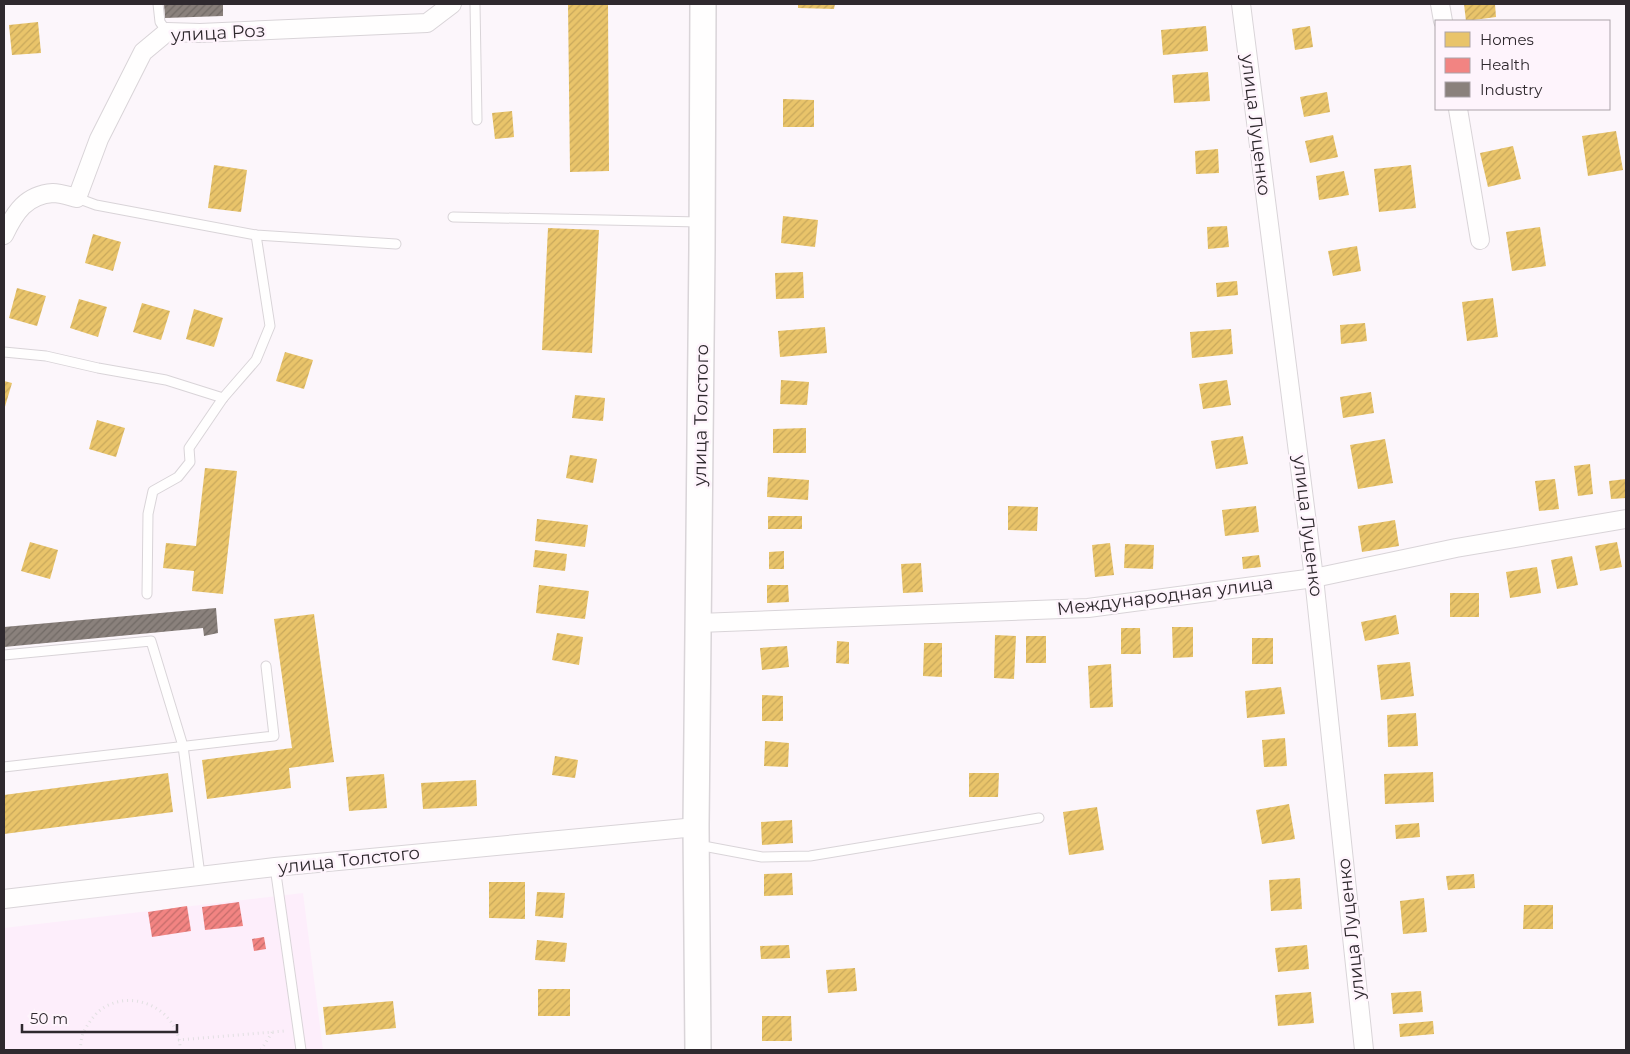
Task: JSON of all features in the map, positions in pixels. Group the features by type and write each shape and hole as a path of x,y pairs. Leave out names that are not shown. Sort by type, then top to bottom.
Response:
{"main road":[{"name":"улица Толстого","path":"698,1050 696,836 703,4"}],"street":[{"name":"улица Роз","path":"77,198 99,139 143,52 167,32 200,33 427,23 452,4"},
{"name":"улица Луценко","path":"1241,4 1314,578 1364,1050"},
{"path":"1440,4 1443,20"},
{"path":"1458,110 1480,240"},
{"path":"4,235 17,210 34,197 54,193 77,198"},
{"name":"Международная улица","path":"699,623 1088,608 1314,578 1456,548 1626,519"},
{"name":"улица Толстого","path":"4,899 275,867 696,836"}],"lane":[{"path":"158,4 160,22 167,32"},
{"path":"475,4 477,120"},
{"path":"77,198 96,205 256,235 396,244"},
{"path":"453,217 702,222"},
{"path":"147,594 148,514 153,491 178,477 190,462 189,448 223,398 256,360 270,326 256,235"},
{"path":"4,352 46,356 81,365 166,380 223,398"},
{"path":"4,656 151,641 183,746 200,875"},
{"path":"4,767 274,736 266,666"},
{"path":"696,836 762,857 810,856 1038,818"},
{"path":"275,867 300,1030 301,1050"}],"path":[{"path":"80,1050 83,1033 96,1014 110,1004 128,1000 146,1002 166,1014 175,1027 180,1050"},
{"path":"261,1050 274,1030"},
{"path":"178,1040 274,1030 300,1030"}],"shaded area":[{"path":"303,893 323,1050 4,1050 4,928"}],"building: Homes":[{"path":"568,4 608,4 609,171 570,172"},
{"path":"798,4 835,4 834,9 798,8"},
{"path":"1464,4 1495,4 1496,17 1466,20"},
{"path":"38,22 41,53 12,55 9,25"},
{"path":"1206,26 1208,51 1163,55 1161,30"},
{"path":"1310,26 1313,47 1295,50 1292,29"},
{"path":"1208,72 1210,101 1174,103 1172,75"},
{"path":"1327,92 1330,112 1304,117 1300,97"},
{"path":"783,99 814,100 814,127 783,127"},
{"path":"512,111 514,137 495,139 492,113"},
{"path":"1616,131 1623,170 1588,176 1582,136"},
{"path":"1333,135 1338,157 1310,163 1305,141"},
{"path":"1513,146 1521,179 1488,187 1480,153"},
{"path":"1218,149 1219,173 1196,174 1195,151"},
{"path":"214,165 247,170 241,212 208,208"},
{"path":"1411,165 1416,208 1379,212 1374,169"},
{"path":"1344,171 1349,195 1319,200 1316,176"},
{"path":"783,216 818,220 815,247 781,243"},
{"path":"1227,226 1229,247 1208,249 1207,227"},
{"path":"1540,227 1546,266 1512,271 1506,232"},
{"path":"548,228 599,230 592,353 542,350"},
{"path":"93,234 121,242 113,271 85,263"},
{"path":"1357,246 1361,271 1333,276 1328,251"},
{"path":"803,272 804,298 776,299 775,273"},
{"path":"1237,281 1238,295 1217,297 1216,283"},
{"path":"17,288 46,296 37,326 9,318"},
{"path":"1493,298 1498,337 1467,341 1462,302"},
{"path":"79,299 107,307 98,337 70,328"},
{"path":"142,303 170,311 161,340 133,332"},
{"path":"194,309 223,318 214,347 186,339"},
{"path":"1365,323 1367,341 1341,344 1340,325"},
{"path":"825,327 827,353 780,357 778,331"},
{"path":"1231,329 1233,354 1192,358 1190,332"},
{"path":"285,352 313,360 304,389 276,381"},
{"path":"781,380 809,382 807,405 780,404"},
{"path":"1227,380 1231,405 1203,409 1199,384"},
{"path":"4,381 12,383 4,410"},
{"path":"1371,392 1374,413 1343,418 1340,397"},
{"path":"575,395 605,398 603,421 572,418"},
{"path":"97,420 125,428 116,457 89,449"},
{"path":"806,428 806,453 773,453 773,429"},
{"path":"1243,436 1248,464 1216,469 1211,441"},
{"path":"1385,439 1393,483 1358,489 1350,445"},
{"path":"570,455 597,459 593,483 566,478"},
{"path":"1590,464 1593,494 1578,496 1574,466"},
{"path":"205,468 237,471 223,594 192,591 194,571 163,568 166,543 196,546"},
{"path":"768,477 809,480 808,500 767,497"},
{"path":"1555,479 1559,509 1539,511 1535,481"},
{"path":"1626,479 1626,498 1611,499 1609,481"},
{"path":"1008,506 1038,507 1037,531 1008,530"},
{"path":"1256,506 1259,532 1225,536 1222,510"},
{"path":"768,516 802,516 802,529 768,529"},
{"path":"537,519 588,525 585,547 535,541"},
{"path":"1395,520 1399,546 1362,552 1358,526"},
{"path":"30,542 58,550 50,579 21,571"},
{"path":"1617,542 1622,567 1600,571 1595,546"},
{"path":"1110,543 1114,575 1095,577 1092,545"},
{"path":"1125,544 1154,545 1153,569 1124,568"},
{"path":"535,550 567,554 565,571 533,567"},
{"path":"784,551 784,569 769,569 769,552"},
{"path":"1259,555 1261,567 1243,569 1242,557"},
{"path":"1572,556 1578,585 1557,589 1551,560"},
{"path":"921,563 923,592 903,593 901,564"},
{"path":"1537,567 1541,593 1510,598 1506,572"},
{"path":"539,585 589,591 585,619 536,613"},
{"path":"767,585 788,585 789,602 767,603"},
{"path":"1450,593 1479,593 1479,617 1450,617"},
{"path":"314,614 334,762 289,768 291,788 207,799 202,760 292,748 274,619"},
{"path":"1396,615 1399,634 1365,641 1361,622"},
{"path":"1172,627 1193,627 1193,657 1173,658"},
{"path":"1121,628 1140,628 1141,654 1121,654"},
{"path":"557,633 583,637 579,665 552,660"},
{"path":"995,635 1016,636 1014,679 994,678"},
{"path":"1026,636 1046,636 1046,663 1026,663"},
{"path":"1252,638 1273,638 1273,664 1252,664"},
{"path":"837,641 849,642 849,664 836,663"},
{"path":"924,643 942,643 942,677 923,676"},
{"path":"787,646 789,667 762,670 760,648"},
{"path":"1410,662 1414,696 1381,700 1377,665"},
{"path":"1111,664 1113,707 1090,708 1088,666"},
{"path":"1281,687 1285,714 1247,718 1245,691"},
{"path":"762,695 783,696 783,721 762,721"},
{"path":"1416,713 1418,746 1388,747 1387,715"},
{"path":"1285,738 1287,766 1264,767 1262,740"},
{"path":"765,741 789,743 788,767 764,766"},
{"path":"555,756 578,760 575,778 552,775"},
{"path":"1433,772 1434,802 1385,804 1384,774"},
{"path":"168,773 173,812 4,834 4,795"},
{"path":"969,773 999,773 998,797 969,797"},
{"path":"384,774 387,808 349,811 346,777"},
{"path":"476,780 477,806 423,809 421,783"},
{"path":"1289,804 1295,839 1262,844 1256,810"},
{"path":"1097,807 1104,850 1069,855 1063,812"},
{"path":"792,820 793,843 762,845 761,822"},
{"path":"1419,823 1420,837 1396,839 1395,825"},
{"path":"792,873 793,895 764,896 764,874"},
{"path":"1474,874 1475,888 1448,890 1446,876"},
{"path":"1300,878 1302,909 1271,911 1269,880"},
{"path":"489,882 525,882 525,919 489,918"},
{"path":"537,892 565,893 563,918 535,916"},
{"path":"1424,898 1427,932 1403,934 1400,901"},
{"path":"1524,905 1553,905 1553,929 1523,929"},
{"path":"537,940 567,943 565,962 535,960"},
{"path":"789,945 790,958 761,959 760,946"},
{"path":"1307,945 1309,969 1278,972 1275,948"},
{"path":"855,968 857,991 828,993 826,970"},
{"path":"538,989 570,989 570,1016 538,1016"},
{"path":"1421,991 1423,1012 1393,1014 1391,993"},
{"path":"1311,992 1314,1023 1278,1026 1275,995"},
{"path":"393,1001 396,1028 326,1035 323,1007"},
{"path":"762,1016 791,1016 792,1041 762,1041"},
{"path":"1433,1021 1434,1034 1400,1037 1399,1024"}],"building: Health":[{"path":"239,902 243,926 205,930 202,907"},
{"path":"187,906 191,931 152,937 148,912"},
{"path":"264,937 266,949 254,951 252,939"}],"building: Industry":[{"path":"164,4 223,4 223,16 165,18"},
{"path":"216,608 218,633 204,636 203,628 4,647 4,627"}]}
